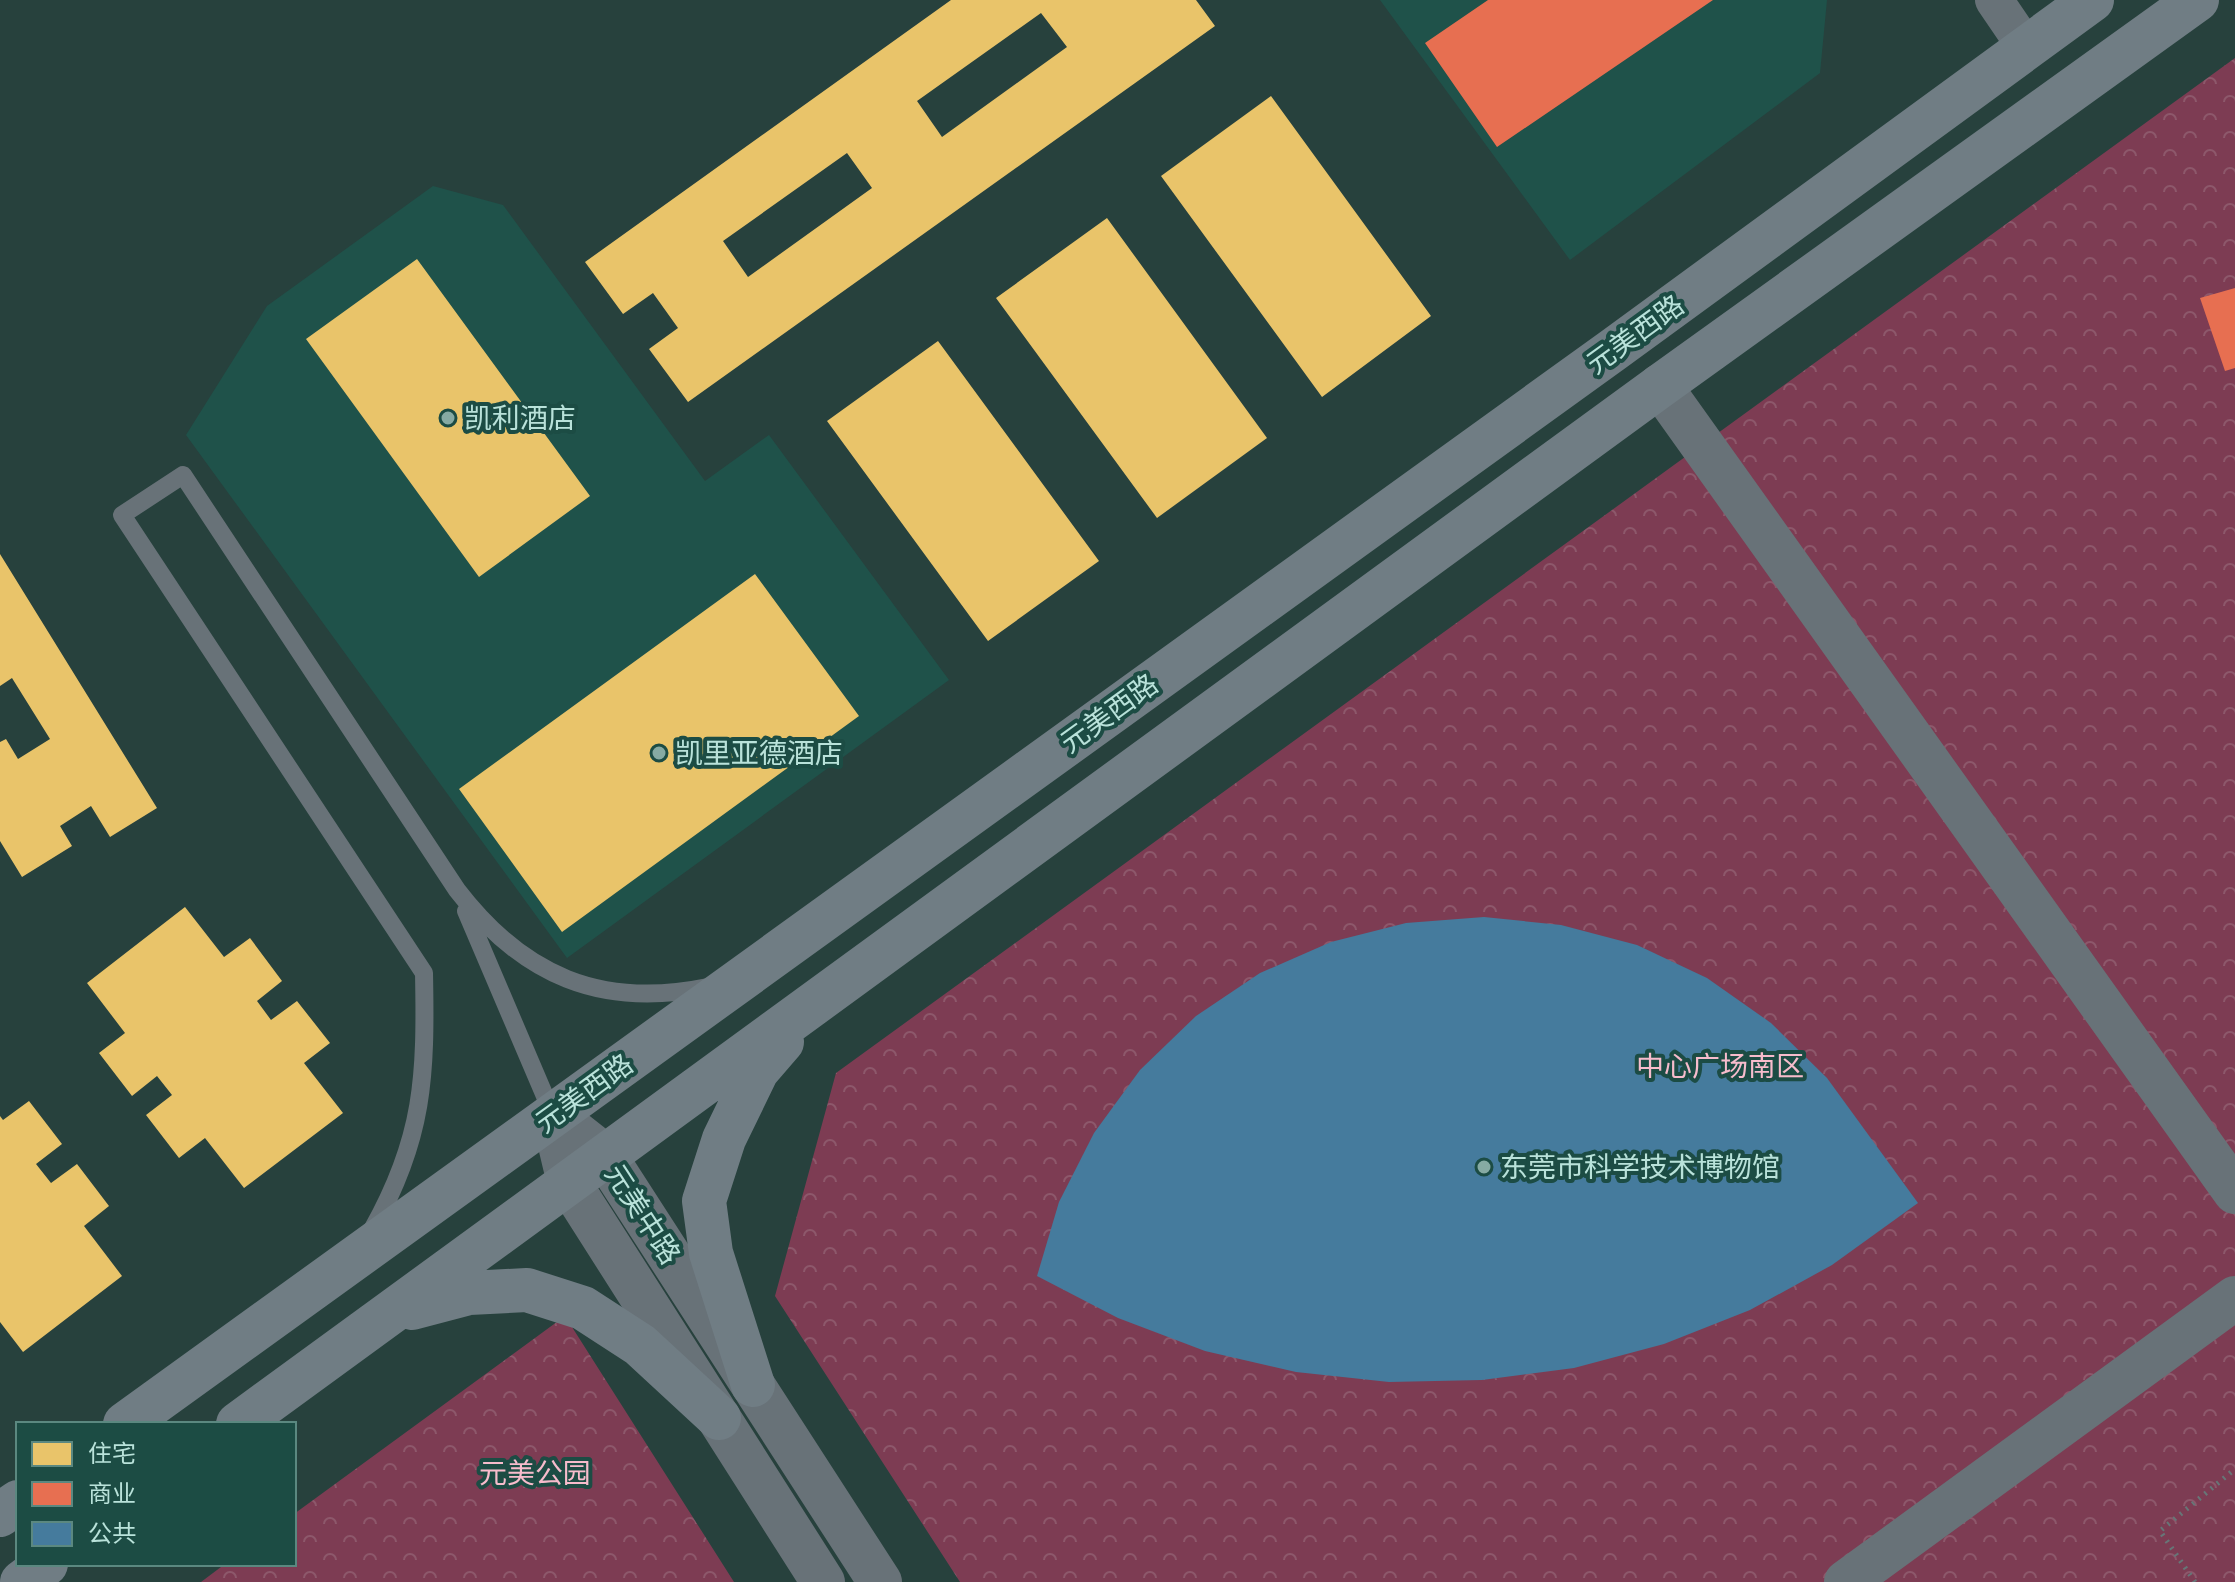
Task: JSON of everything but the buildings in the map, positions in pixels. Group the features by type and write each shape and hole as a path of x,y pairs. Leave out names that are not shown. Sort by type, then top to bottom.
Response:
{"main road":[{"name":"元美西路","path":"128,1422 2092,0"},
{"name":"元美西路","path":"241,1422 1660,386 2197,0"},
{"path":"753,1385 711,1253 704,1201 724,1139 757,1071 816,1003"},
{"path":"387,1315 469,1293 527,1290 583,1308 640,1345 719,1418"},
{"path":"22,1582 43,1566"}],"street":[{"path":"1994,0 2026,47"},
{"path":"1660,386 2235,1192"},
{"name":"元美中路","path":"553,1115 605,1156 880,1582"},
{"name":"元美中路","path":"553,1115 569,1183 823,1582"},
{"path":"1846,1582 2235,1298"}],"lane":[{"path":"346,1265 372,1230 393,1192 409,1150 420,1108 425,1064 424,973 122,515 183,475 457,890 480,919 507,944 570,980 606,991 642,995 678,993 714,986 749,974"},
{"path":"457,890 553,1115"}],"path":[{"path":"2195,1582 2160,1531 2235,1469"}],"shaded area":[{"path":"1380,0 1827,0 1820,73 1570,260"},
{"path":"433,186 503,205 705,481 769,435 949,680 567,958 186,435 267,306"}],"green space":[{"name":"中心广场南区","path":"2235,58 2235,1582 960,1582 775,1296 836,1073"},
{"name":"元美公园","path":"565,1316 734,1582 201,1582 222,1566 296,1566 296,1513"}],"place":[{"name":"凯利酒店","path":"448,418"},
{"name":"凯里亚德酒店","path":"659,753"},
{"name":"东莞市科学技术博物馆","path":"1484,1167"}]}
